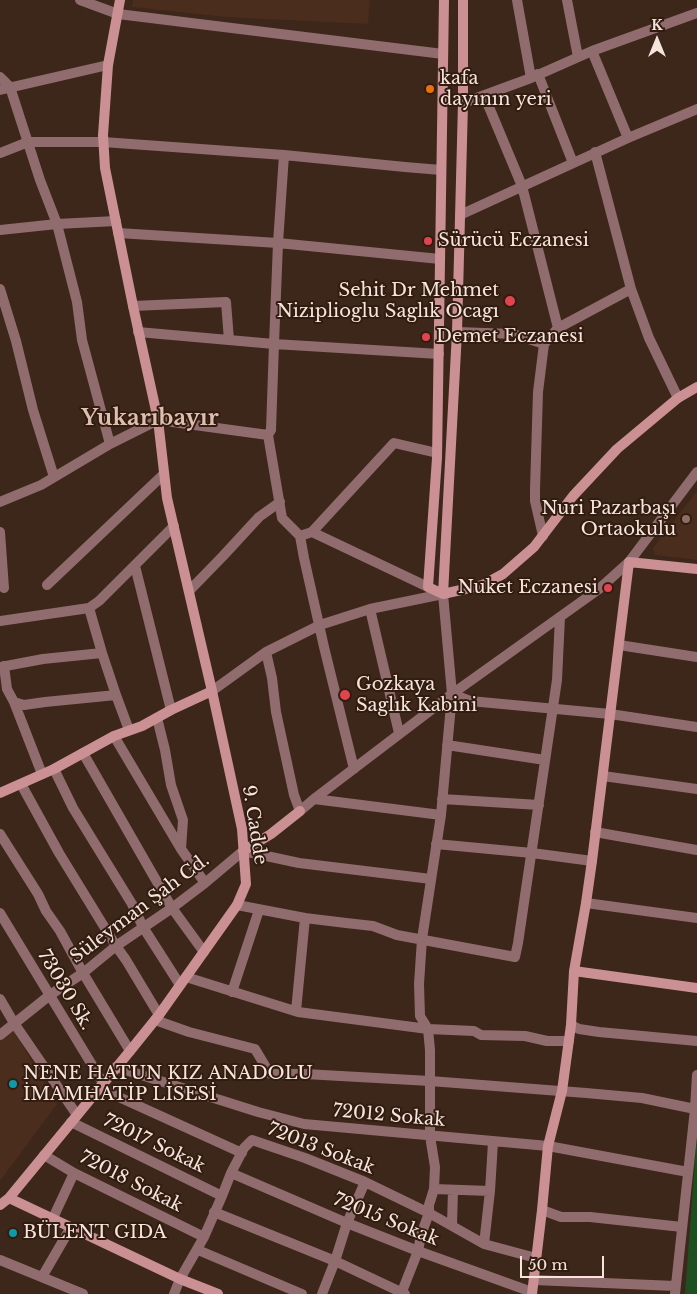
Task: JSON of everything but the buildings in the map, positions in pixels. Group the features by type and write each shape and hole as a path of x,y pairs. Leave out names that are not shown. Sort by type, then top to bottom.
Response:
{"street":[{"path":"80,0 93,3 118,14 443,54"},
{"name":"9. Cadde","path":"0,1205 9,1198 157,1017 238,905 246,884 242,829 167,498 158,420 105,168 103,135 108,65 120,0"},
{"path":"428,587 437,453 444,0"},
{"path":"214,1212 335,1261 402,1294 418,1251 434,1189 435,1167 430,1136 430,1050 428,1029 420,1016 419,984 422,939 441,815 452,694 443,594 457,332 463,103 462,0"},
{"path":"517,0 534,76 573,163"},
{"path":"567,0 578,57"},
{"path":"463,103 534,76 592,51 697,13"},
{"path":"592,51 628,138"},
{"path":"5,89 108,65"},
{"path":"0,77 28,142 57,224 77,302 82,340 110,444"},
{"path":"484,95 522,186 558,328"},
{"path":"460,215 697,108"},
{"path":"0,152 28,142 103,142 284,155 441,170"},
{"path":"596,152 631,289 649,338 678,398"},
{"path":"284,155 278,243 272,430 268,435 282,518 300,536 324,647 354,769"},
{"path":"0,230 57,224 116,221"},
{"path":"118,233 278,243 440,259"},
{"path":"0,289 16,341 32,410 54,477"},
{"path":"543,536 535,501 535,489 538,392 544,344 558,328 631,289"},
{"path":"133,306 226,302 228,340"},
{"path":"138,332 274,344 438,354"},
{"path":"457,332 513,334 544,344"},
{"path":"0,793 54,769 114,736 142,726 212,691 266,652 320,625 370,609 483,585 502,574 534,547 573,496 617,449 678,398 697,387"},
{"path":"0,502 41,485 110,444 158,420 268,435"},
{"path":"300,536 312,532 394,443 437,453"},
{"path":"266,652 272,678 276,712 294,795 300,811 452,694 599,589 629,562 697,472"},
{"path":"47,585 164,474"},
{"path":"189,591 259,517 280,502"},
{"path":"0,621 89,608 99,601 174,526"},
{"path":"0,532 4,588"},
{"path":"312,532 443,594"},
{"path":"629,562 697,569"},
{"path":"532,1293 548,1146 562,1091 569,1041 574,971 592,861 629,562"},
{"path":"135,566 171,710"},
{"path":"89,608 102,653 129,730"},
{"path":"370,609 400,733"},
{"path":"238,905 305,918 374,926 397,935 515,957 557,680 560,617"},
{"path":"619,645 697,657"},
{"path":"42,774 14,702 7,689 2,666 43,658 102,653"},
{"path":"452,694 470,701 610,714 697,727"},
{"path":"14,702 24,705 116,695"},
{"path":"156,718 165,750 171,785 182,820 182,849"},
{"path":"114,736 204,883"},
{"path":"447,745 546,760"},
{"path":"84,753 172,908 204,952"},
{"path":"54,769 73,808 144,927 183,981 232,992 296,1011 428,1029 474,1032 481,1035 525,1036 547,1041 569,1041"},
{"path":"603,776 697,789"},
{"path":"21,784 58,853 126,960 157,1017 189,1032 255,1049 270,1074 305,1074 430,1081 562,1091 642,1098 695,1109"},
{"path":"314,799 441,815"},
{"path":"442,799 539,805"},
{"name":"Süleyman Şah Cd.","path":"0,1034 50,995 83,973 116,946 172,908 243,851 271,834 300,811"},
{"path":"595,832 697,850"},
{"path":"0,834 38,894 46,911 60,931 130,1051"},
{"path":"436,844 592,861"},
{"path":"243,851 299,863 431,879"},
{"path":"586,903 697,918"},
{"path":"232,992 260,910"},
{"name":"73030 Sk.","path":"0,913 50,995 101,1086"},
{"path":"296,1011 305,918"},
{"path":"574,971 697,988"},
{"path":"0,999 74,1118"},
{"path":"571,1025 579,1029 599,1032 697,1041"},
{"name":"72012 Sokak","path":"116,1067 249,1109 304,1124 548,1146 688,1172"},
{"path":"534,1280 675,1290 697,1075"},
{"path":"101,1086 242,1153 231,1173 198,1250 180,1279 174,1294"},
{"name":"72017 Sokak","path":"74,1118 222,1196"},
{"name":"72013 Sokak","path":"242,1153 252,1140 305,1158 365,1182 429,1213 484,1244 536,1258"},
{"path":"484,1244 493,1142"},
{"name":"72018 Sokak","path":"44,1155 74,1173 204,1237"},
{"path":"53,1218 74,1173"},
{"name":"72015 Sokak","path":"231,1173 347,1223 532,1293"},
{"path":"322,1294 347,1223 365,1182"},
{"path":"434,1189 490,1191"},
{"path":"452,1225 453,1190"},
{"path":"9,1198 180,1279 218,1294"},
{"path":"542,1210 561,1217 590,1217 682,1227"},
{"path":"42,1277 71,1227"},
{"path":"198,1250 302,1294"},
{"path":"0,1260 83,1294"}],"shaded area":[{"path":"133,0 370,0 368,24 227,17 132,7"},
{"name":"Nuri Pazarbaşı Ortaokulu","path":"697,491 697,560 655,555 653,548"},
{"path":"12,1028 57,1104 0,1181 0,1037"}],"green space":[{"path":"697,1134 697,1294 685,1294"}],"place":[{"name":"kafa dayının yeri","path":"430,89"},
{"name":"Sürücü Eczanesi","path":"428,241"},
{"name":"Sehit Dr Mehmet Niziplioglu Saglık Ocagı","path":"510,301"},
{"name":"Demet Eczanesi","path":"426,337"},
{"name":"Nuri Pazarbaşı Ortaokulu","path":"686,519"},
{"name":"Nuket Eczanesi","path":"608,588"},
{"name":"Gozkaya Saglık Kabini","path":"345,695"},
{"name":"NENE HATUN KIZ ANADOLU İMAMHATİP LİSESİ","path":"13,1084"},
{"name":"BÜLENT GIDA","path":"13,1233"}],"district":[{"name":"Yukarıbayır","path":"150,419"}]}
